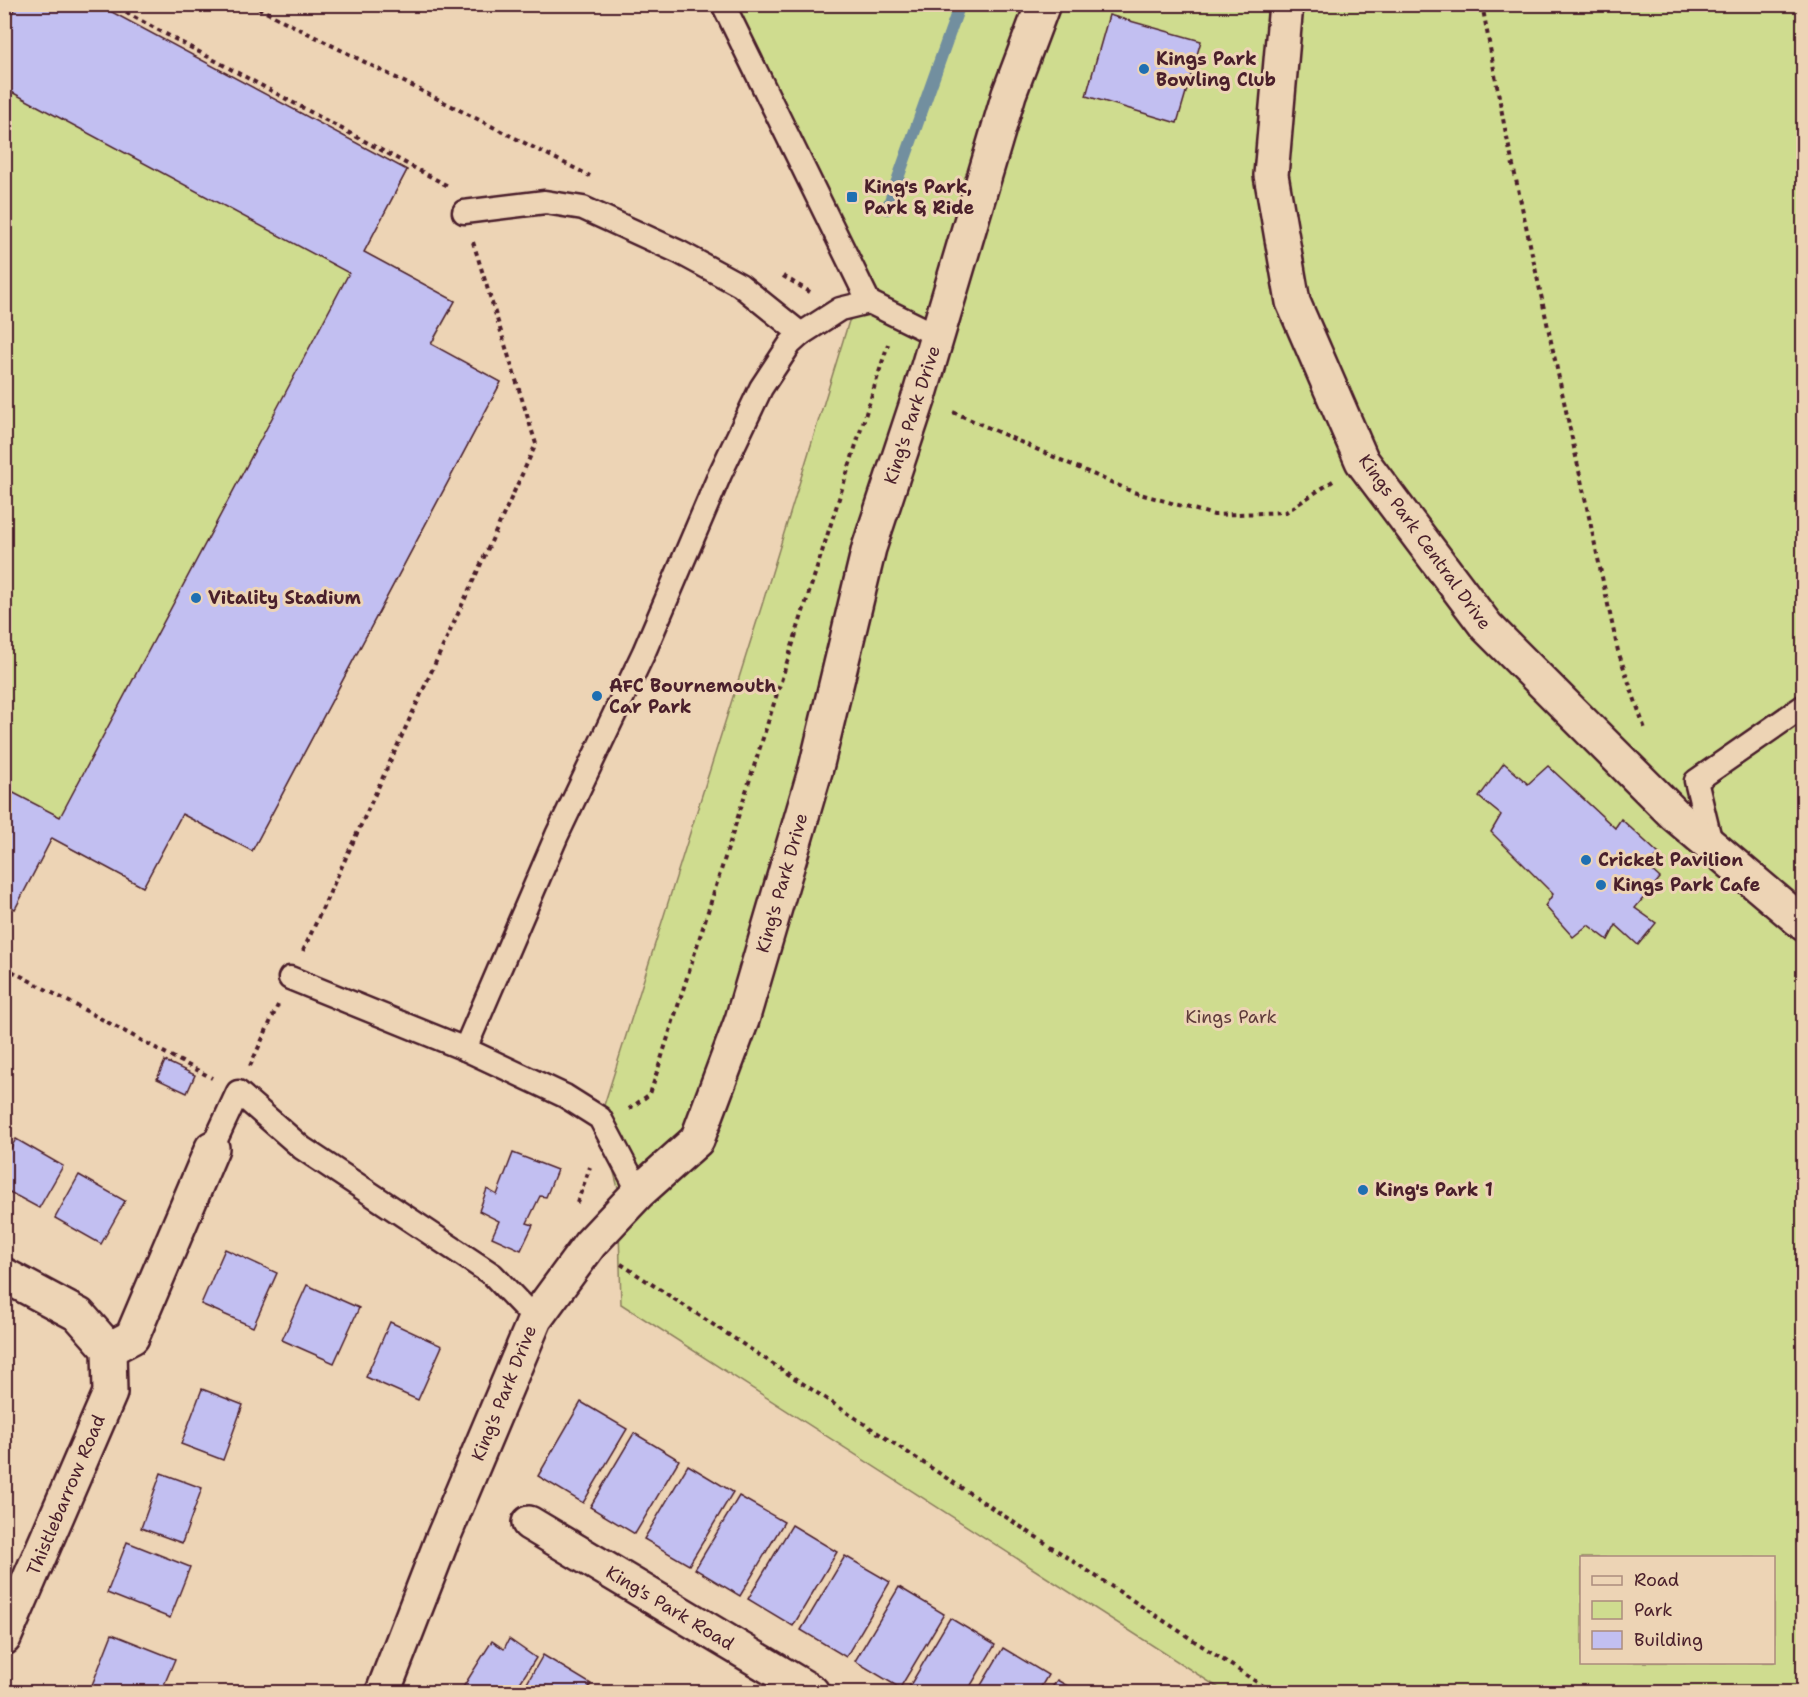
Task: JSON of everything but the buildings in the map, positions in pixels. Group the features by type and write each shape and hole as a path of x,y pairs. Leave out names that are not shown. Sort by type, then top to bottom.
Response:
{"street":[{"name":"King's Park Drive","path":"383,1692 442,1540 535,1319 590,1244 639,1192 697,1140 742,1020 816,768 869,548 938,336 1010,94 1043,4"},
{"name":"Kings Park Central Drive","path":"1286,4 1271,175 1293,303 1362,461 1487,627 1675,815 1803,924"},
{"path":"4,1275 79,1316 109,1349 132,1337 212,1148"},
{"name":"Thistlebarrow Road","path":"4,1638 110,1393 109,1349"},
{"name":"King's Park Road","path":"529,1523 812,1692"}],"lane":[{"path":"723,4 869,302 938,336"},
{"path":"464,212 545,202 583,207 679,252 740,285 801,334"},
{"path":"465,1049 557,835 644,652 720,474 761,388 790,344 801,334 840,309 869,302"},
{"path":"1712,847 1696,781 1803,706"},
{"path":"290,978 465,1049 565,1096 600,1118 639,1192"},
{"path":"212,1148 238,1092 302,1148 494,1275 535,1319"}],"path":[{"path":"4,967 238,1092 536,444 457,190 111,4"},
{"path":"250,4 595,178"},
{"path":"1482,4 1504,124 1618,651 1649,741"},
{"path":"781,275 840,309"},
{"path":"574,1212 605,1127 650,1094 897,316"},
{"path":"919,397 1133,492 1214,515 1286,512 1362,461"},
{"path":"590,1244 1272,1692"}],"green space":[{"name":"Vitality Stadium","path":"97,5 407,170 364,252 455,301 431,345 501,382 252,851 182,814 143,887 52,838 15,909 4,903 4,28"},
{"name":"Kings Park","path":"723,5 1803,5 1803,1692 1225,1692 621,1304 618,1188 600,1118 849,321 869,302"}],"waterway":[{"path":"887,209 960,4"}],"place":[{"name":"Kings Park Bowling Club","path":"1144,69"},
{"name":"King's Park, Park & Ride","path":"852,197"},
{"name":"Vitality Stadium","path":"196,598"},
{"name":"AFC Bournemouth Car Park","path":"597,696"},
{"name":"Cricket Pavilion","path":"1586,860"},
{"name":"Kings Park Cafe","path":"1601,885"},
{"name":"King's Park 1","path":"1363,1190"}]}
